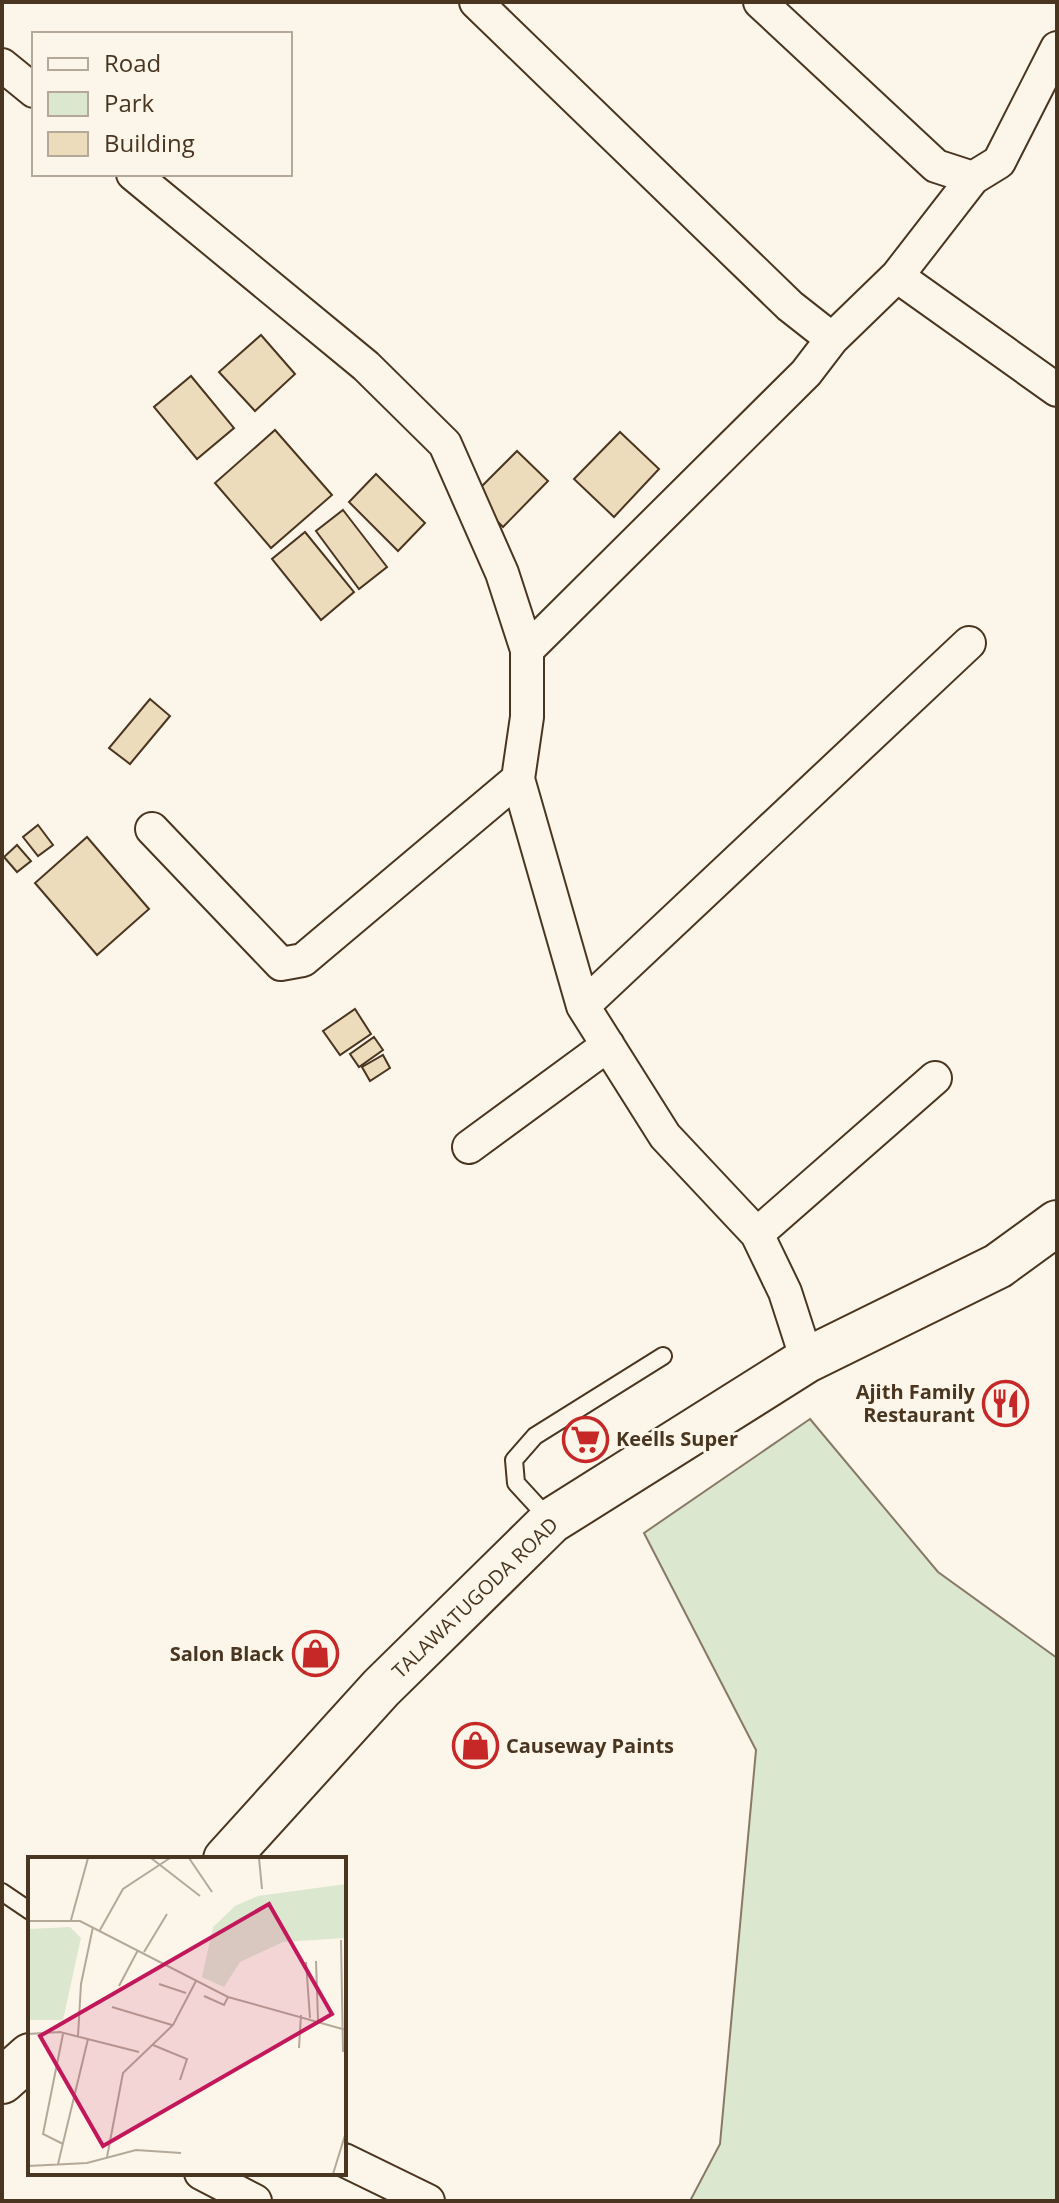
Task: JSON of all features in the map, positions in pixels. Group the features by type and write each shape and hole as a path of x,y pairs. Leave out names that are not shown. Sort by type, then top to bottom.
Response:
{"main road":[{"name":"TALAWATUGODA ROAD","path":"228,1857 381,1688 551,1521 807,1360 998,1266 1057,1223"}],"street":[{"path":"476,2 790,306 832,339"},
{"path":"760,2 936,166 973,178"},
{"path":"527,650 806,373 832,339 897,276 973,178 999,162 1057,48"},
{"path":"2,65 32,89"},
{"path":"135,176 366,366 445,444 502,573 527,650 527,717 518,779 583,1006 665,1136 757,1234 785,1292 807,1360"},
{"path":"897,276 1057,390"},
{"path":"583,1006 969,643"},
{"path":"152,829 281,964 303,960 518,779"},
{"path":"469,1147 608,1045"},
{"path":"757,1234 935,1078"},
{"path":"346,2161 428,2201"},
{"path":"205,2175 255,2201"}],"lane":[{"path":"551,1521 516,1483 514,1460 535,1436 663,1356"},
{"path":"2,1892 28,1910"}],"green space":[{"path":"810,1419 938,1572 1057,1658 1057,2201 690,2201 720,2144 756,1750 644,1533"}],"building":[{"path":"261,335 295,374 255,411 219,372"},
{"path":"191,376 234,428 197,459 154,407"},
{"path":"275,430 332,495 271,548 215,483"},
{"path":"620,432 659,469 614,517 574,479"},
{"path":"517,451 548,481 503,527 472,496"},
{"path":"376,474 425,523 398,551 349,502"},
{"path":"343,510 387,567 359,589 316,531"},
{"path":"305,532 354,592 321,620 272,559"},
{"path":"150,699 170,716 130,764 109,748"},
{"path":"38,825 53,845 38,856 23,837"},
{"path":"87,837 149,909 97,955 35,883"},
{"path":"17,845 31,861 17,872 4,857"},
{"path":"355,1009 371,1034 340,1055 323,1031"},
{"path":"374,1037 383,1050 359,1067 350,1054"},
{"path":"383,1055 390,1068 370,1081 362,1067"}],"place":[{"name":"Ajith Family Restaurant","path":"1006,1404"},
{"name":"Keells Super","path":"585,1439"},
{"name":"Salon Black","path":"315,1654"},
{"name":"Causeway Paints","path":"475,1746"}]}
